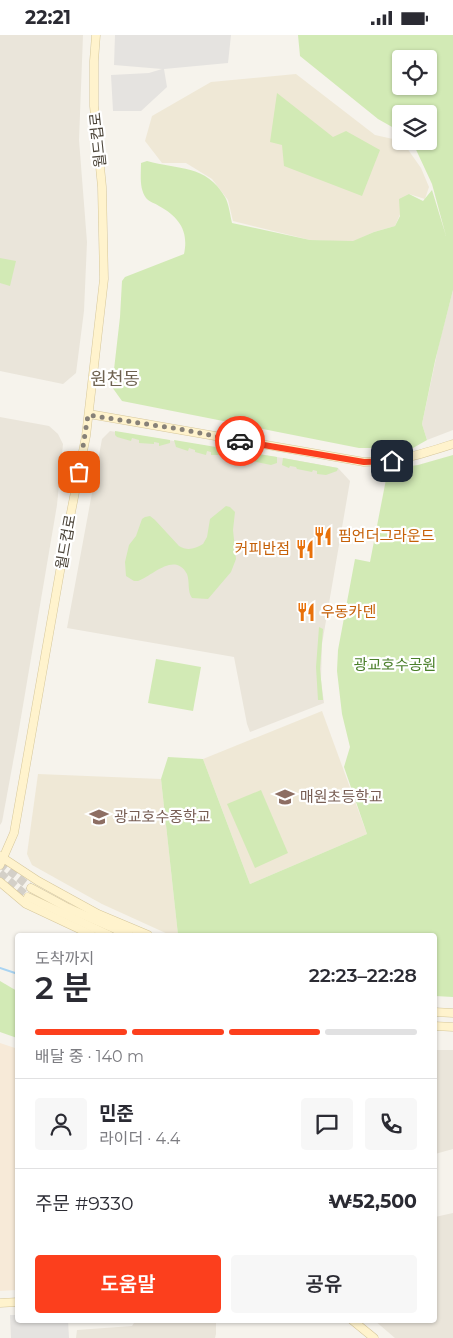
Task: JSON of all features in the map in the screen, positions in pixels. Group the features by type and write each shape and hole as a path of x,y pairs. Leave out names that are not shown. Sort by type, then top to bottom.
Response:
{"street":[{"name":"월드컵로","path":"1,859 14,833 88,415 104,279 102,187 94,106 96,35"},
{"path":"88,415 364,462 392,461 416,456 453,444"},
{"path":"1,859 98,914 143,933"},
{"path":"0,882 26,904 88,933"},
{"path":"31,888 68,908 124,933"},
{"path":"28,897 105,933"},
{"path":"437,1012 453,1013"},
{"path":"437,1026 452,1027"},
{"path":"0,1303 15,1302"},
{"path":"356,1323 374,1338"}],"shaded area":[{"path":"0,35 83,35 79,140 87,242 84,311 76,373 63,384 0,371"},
{"path":"115,35 231,35 228,63 164,69 167,87 141,111 113,111 111,75 149,73 162,69 114,65"},
{"path":"296,74 375,135 392,139 392,150 408,150 421,168 429,187 425,199 409,194 395,226 374,232 352,242 310,240 233,221 228,200 212,179 186,163 162,163 145,141 152,116 211,82"},
{"path":"453,290 453,430 427,440 422,424"},
{"path":"0,417 49,426 58,434 63,444 57,505 18,735 0,825"},
{"path":"110,431 338,468 350,481 322,644 321,680 324,703 250,732 234,657 67,628 102,439"},
{"name":"매원초등학교","path":"322,711 367,834 250,884 203,759"},
{"name":"광교호수중학교","path":"38,774 161,779 178,933 166,933 102,904 32,865 27,854"},
{"path":"0,1043 15,1048 15,1290 0,1291"},
{"path":"437,1050 453,1050 453,1149 437,1153"},
{"path":"453,1213 453,1338 395,1338 378,1323 437,1323 437,1217"},
{"path":"10,1315 15,1315 15,1323 68,1323 69,1338 11,1338"},
{"path":"134,1323 216,1323 216,1334 215,1338 76,1338 77,1330 132,1326"}],"green space":[{"path":"298,35 453,35 453,290 435,361 422,424 427,440 413,448 359,448 122,401 112,387 122,281 125,277 184,254 185,246 184,232 181,225 166,210 147,199 144,194 141,181 141,163 147,161 200,173 217,186 225,197 232,223 310,240 353,241 395,226 400,216 399,199 409,194 423,201 432,190 446,236 432,184 416,150 437,150 437,105 392,105 392,127 378,119 300,56"},
{"path":"277,93 333,137 346,131 380,150 362,196 284,166 282,145 270,142"},
{"path":"0,258 16,261 10,286 0,283"},
{"path":"115,431 170,440 170,443 159,446 159,443 154,442 154,444 139,443 139,440 132,438 131,441 117,437"},
{"path":"174,440 222,448 222,453 211,455 211,452 207,451 206,455 189,448 188,451 176,447"},
{"path":"247,452 277,457 277,463 271,465 246,460"},
{"name":"광교호수공원","path":"453,455 453,997 437,996 437,933 178,933 161,779 168,757 203,759 250,884 367,834 344,767 350,747 342,714 337,671 338,650 355,559 370,562 388,469 418,465"},
{"path":"283,458 338,468 337,471 326,475 317,474 317,471 313,470 312,472 282,465"},
{"path":"226,506 235,512 233,530 236,559 231,572 208,599 192,598 187,574 182,567 176,565 163,567 138,581 134,581 126,576 125,562 129,545 136,536 142,519 150,516 179,546 191,549 203,544 207,537 210,519"},
{"path":"319,627 323,629 320,669 323,700 318,700 316,667"},
{"path":"156,659 201,667 193,711 148,703"},
{"path":"261,790 288,853 255,868 227,804"},
{"path":"0,981 15,990 15,1037 0,1032"}],"waterway":[{"path":"0,968 15,973"}],"tunnel":[{"path":"0,863 31,888"},
{"path":"0,873 28,897"}],"way so far":[{"path":"79,472 88,415 179,429 240,441"}],"place":[{"name":"핌언더그라운드","path":"323,536"},
{"name":"커피반점","path":"305,549"},
{"name":"우동카덴","path":"306,612"},
{"name":"매원초등학교","path":"285,797"},
{"name":"광교호수중학교","path":"99,817"}],"district":[{"name":"원천동","path":"115,379"}],"route":[{"path":"240,441 364,462 392,461"}]}
